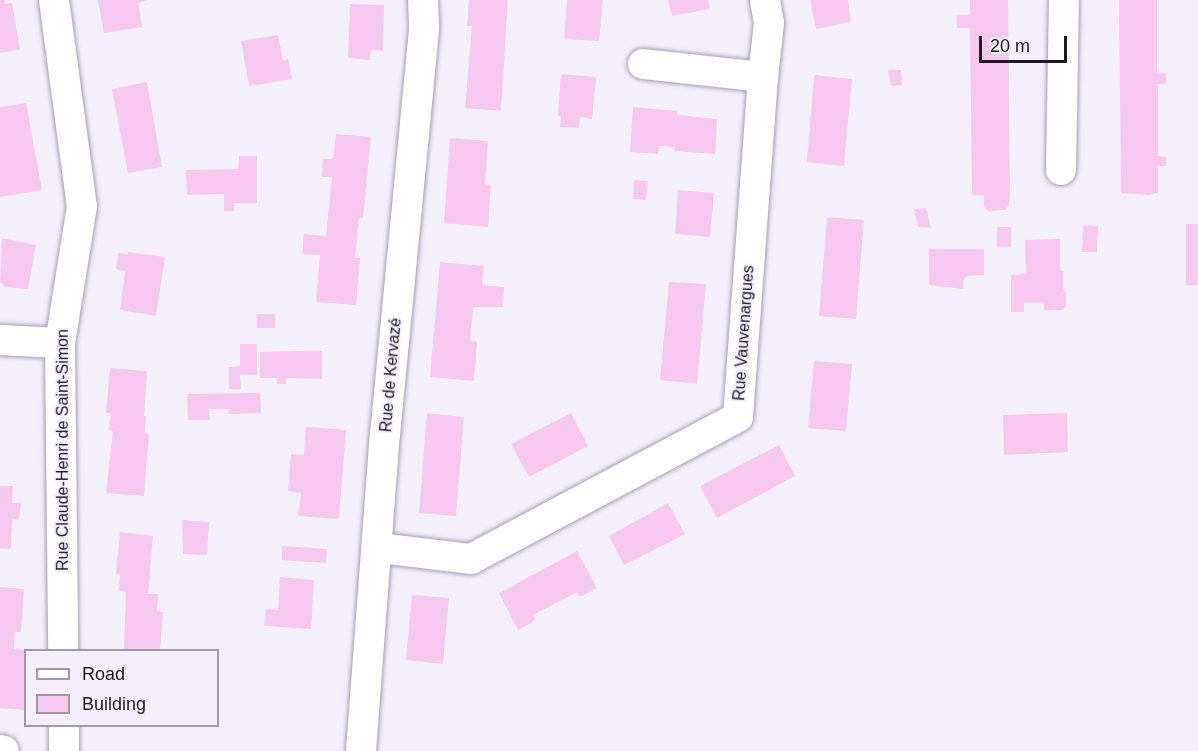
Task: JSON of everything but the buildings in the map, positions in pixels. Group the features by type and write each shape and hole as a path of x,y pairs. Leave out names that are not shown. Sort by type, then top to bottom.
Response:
{"street":[{"name":"Rue Claude-Henri de Saint-Simon","path":"54,0 82,206 60,343 63,649"},
{"name":"Rue de Kervazé","path":"361,751 379,548 385,435 424,27 423,0"},
{"name":"Rue Vauvenargues","path":"379,548 471,559 738,417 762,77 769,23 765,0"},
{"path":"1061,170 1064,0"},
{"path":"643,64 762,77"},
{"path":"0,340 60,343"},
{"path":"63,727 64,751"}]}
